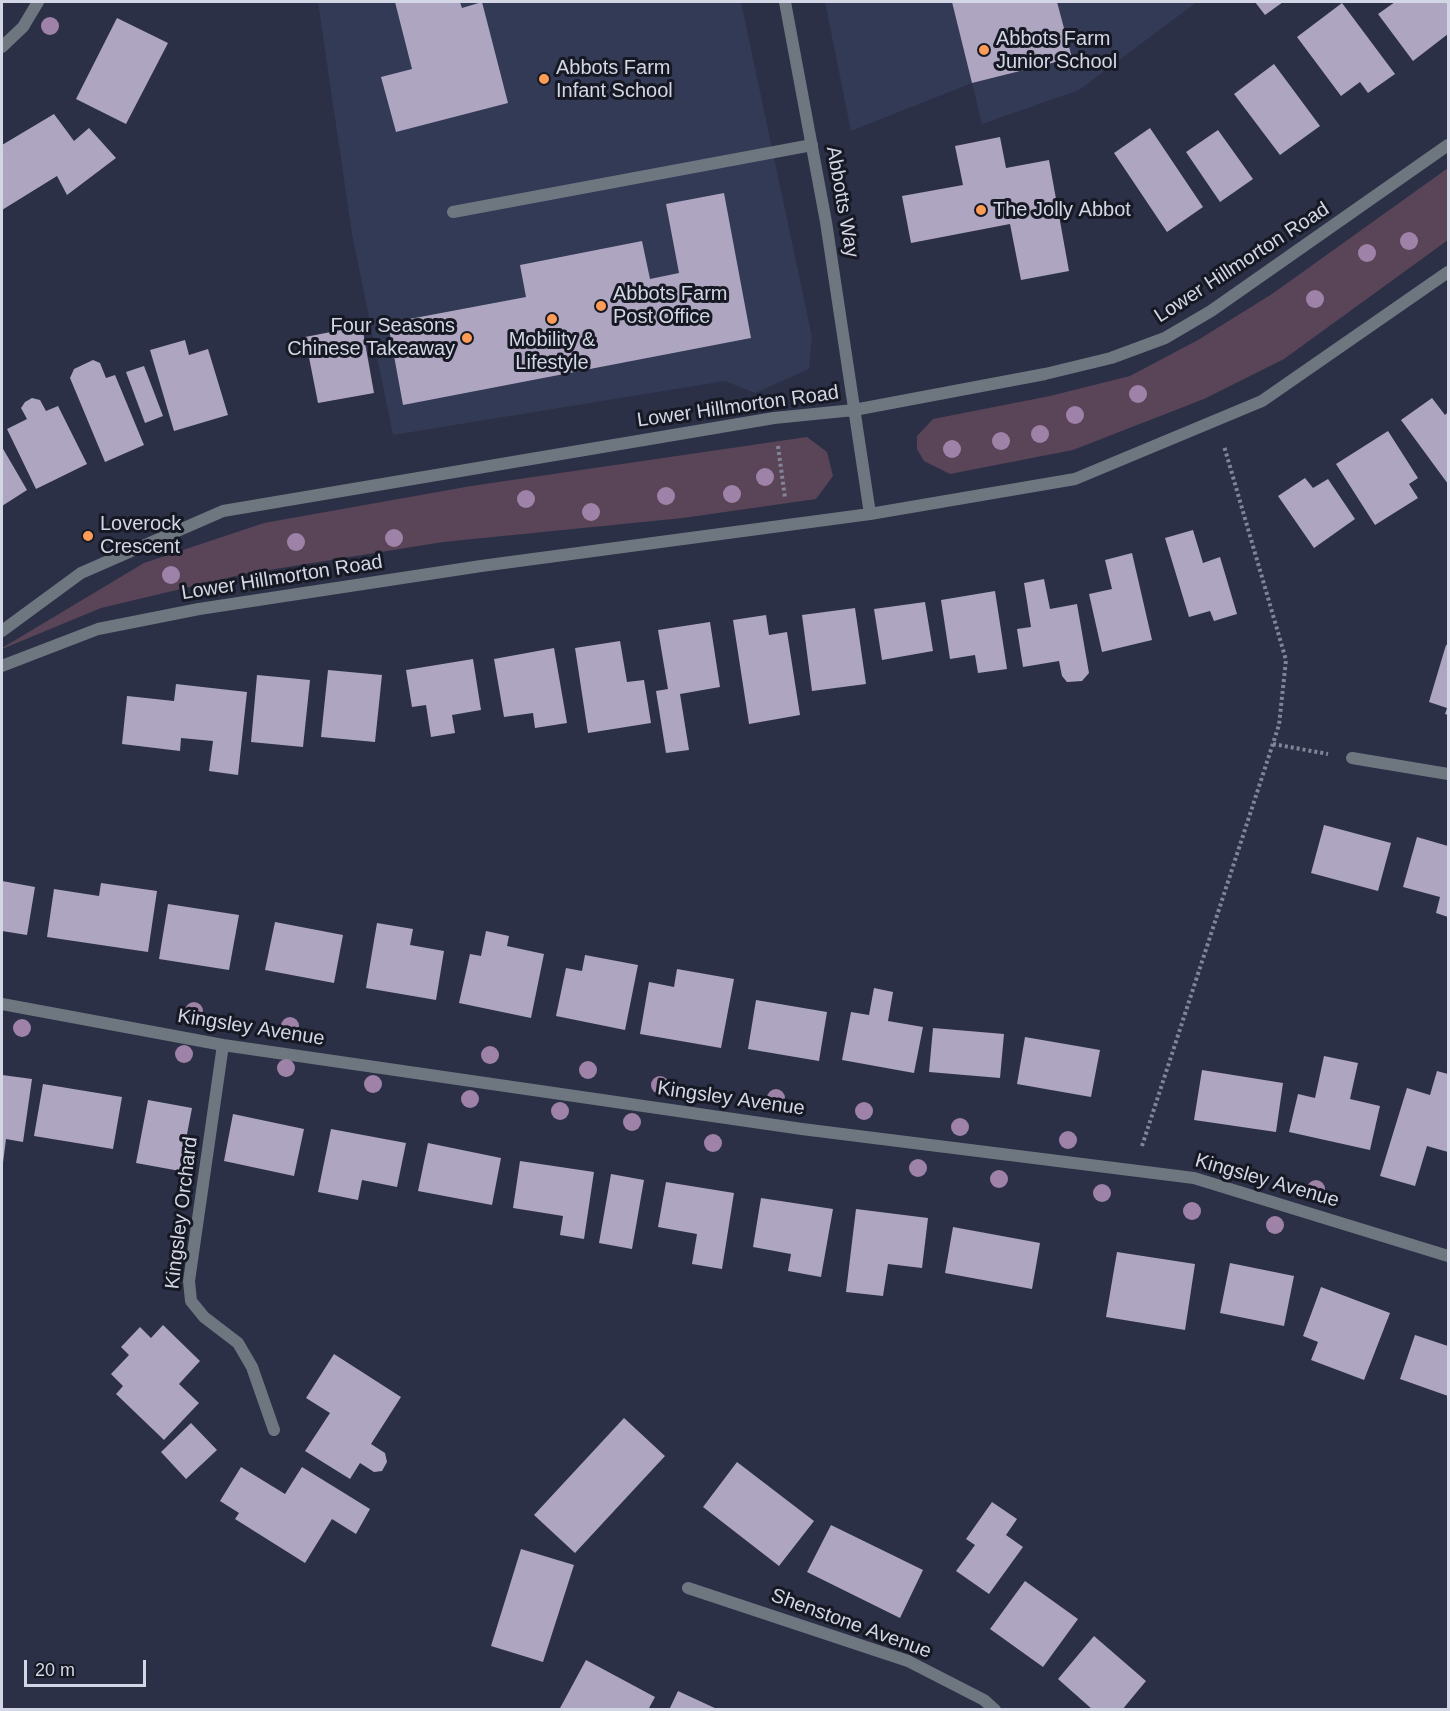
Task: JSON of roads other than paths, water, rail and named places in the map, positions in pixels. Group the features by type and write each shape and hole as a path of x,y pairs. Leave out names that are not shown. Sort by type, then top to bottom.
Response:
{"street":[{"path":"2,47 23,27 38,2"},
{"name":"Abbotts Way","path":"785,2 826,222 870,514"},
{"path":"453,212 812,145"},
{"name":"Lower Hillmorton Road","path":"2,631 81,573 224,511 774,418 854,410 1045,374 1112,358 1165,338 1212,311 1449,145"},
{"name":"Lower Hillmorton Road","path":"2,666 98,629 199,609 481,566 870,514 1075,479 1262,401 1449,272"},
{"path":"1352,759 1449,774"},
{"name":"Kingsley Avenue","path":"2,1005 223,1045 802,1130 1194,1178 1449,1256"},
{"name":"Kingsley Orchard","path":"223,1045 189,1281 191,1301 204,1317 238,1343 252,1367 274,1430"},
{"name":"Shenstone Avenue","path":"688,1588 908,1661 984,1700 995,1710"}],"place":[{"name":"Abbots Farm Junior School","path":"984,50"},
{"name":"Abbots Farm Infant School","path":"544,79"},
{"name":"The Jolly Abbot","path":"981,210"},
{"name":"Abbots Farm Post Office","path":"601,306"},
{"name":"Mobility & Lifestyle","path":"552,319"},
{"name":"Four Seasons Chinese Takeaway","path":"467,338"},
{"name":"Loverock Crescent","path":"88,536"}]}
